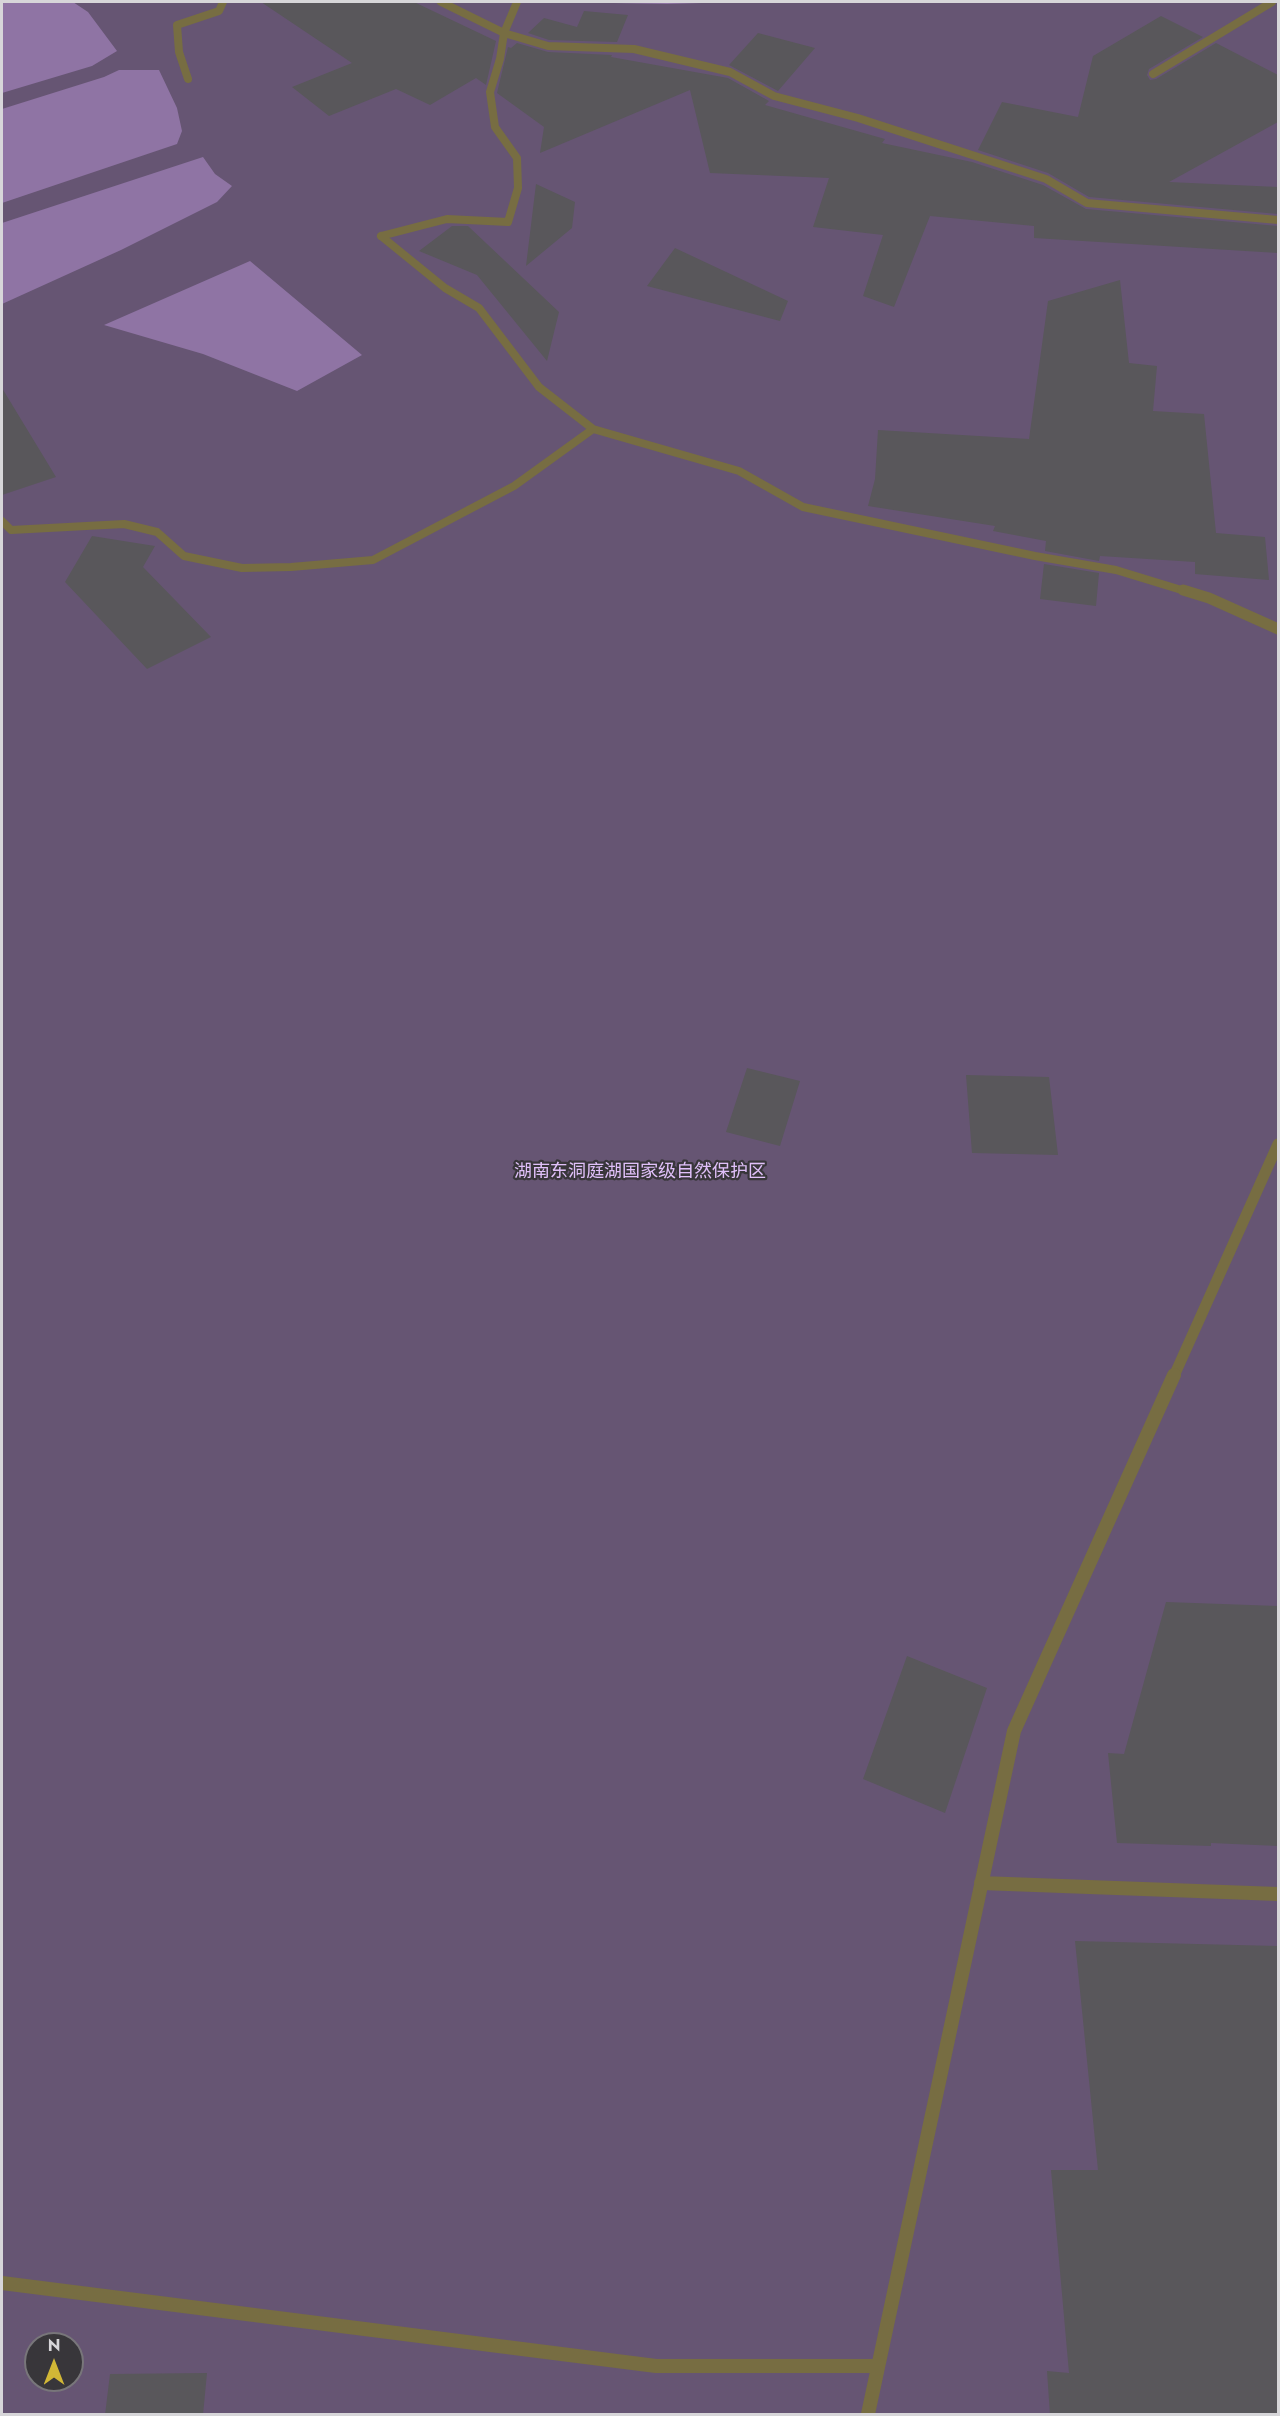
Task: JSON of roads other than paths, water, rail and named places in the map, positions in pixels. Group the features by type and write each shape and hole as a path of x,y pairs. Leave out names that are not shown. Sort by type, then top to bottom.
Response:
{"street":[{"path":"188,79 179,52 177,25 219,11 223,2"},
{"path":"441,2 504,33 548,46 634,49 730,72 774,96 858,118 1046,179 1087,203 1278,220"},
{"path":"517,2 504,33 500,59 490,92 495,127 517,158 518,188 508,222 447,219 381,236 445,288 479,308 539,387 593,429 668,448 739,471 803,507 1035,556 1116,570 1209,598 1278,629"},
{"path":"1152,74 1272,2"},
{"path":"2,521 11,530 124,524 157,532 184,556 242,568 291,567 373,560 514,486 593,429"},
{"path":"868,2415 1014,1731 1278,1144"},
{"path":"981,1883 1278,1894"},
{"path":"2,2283 656,2366 877,2366"}],"park label":[{"name":"湖南东洞庭湖国家级自然保护区","path":"640,1173"}]}
